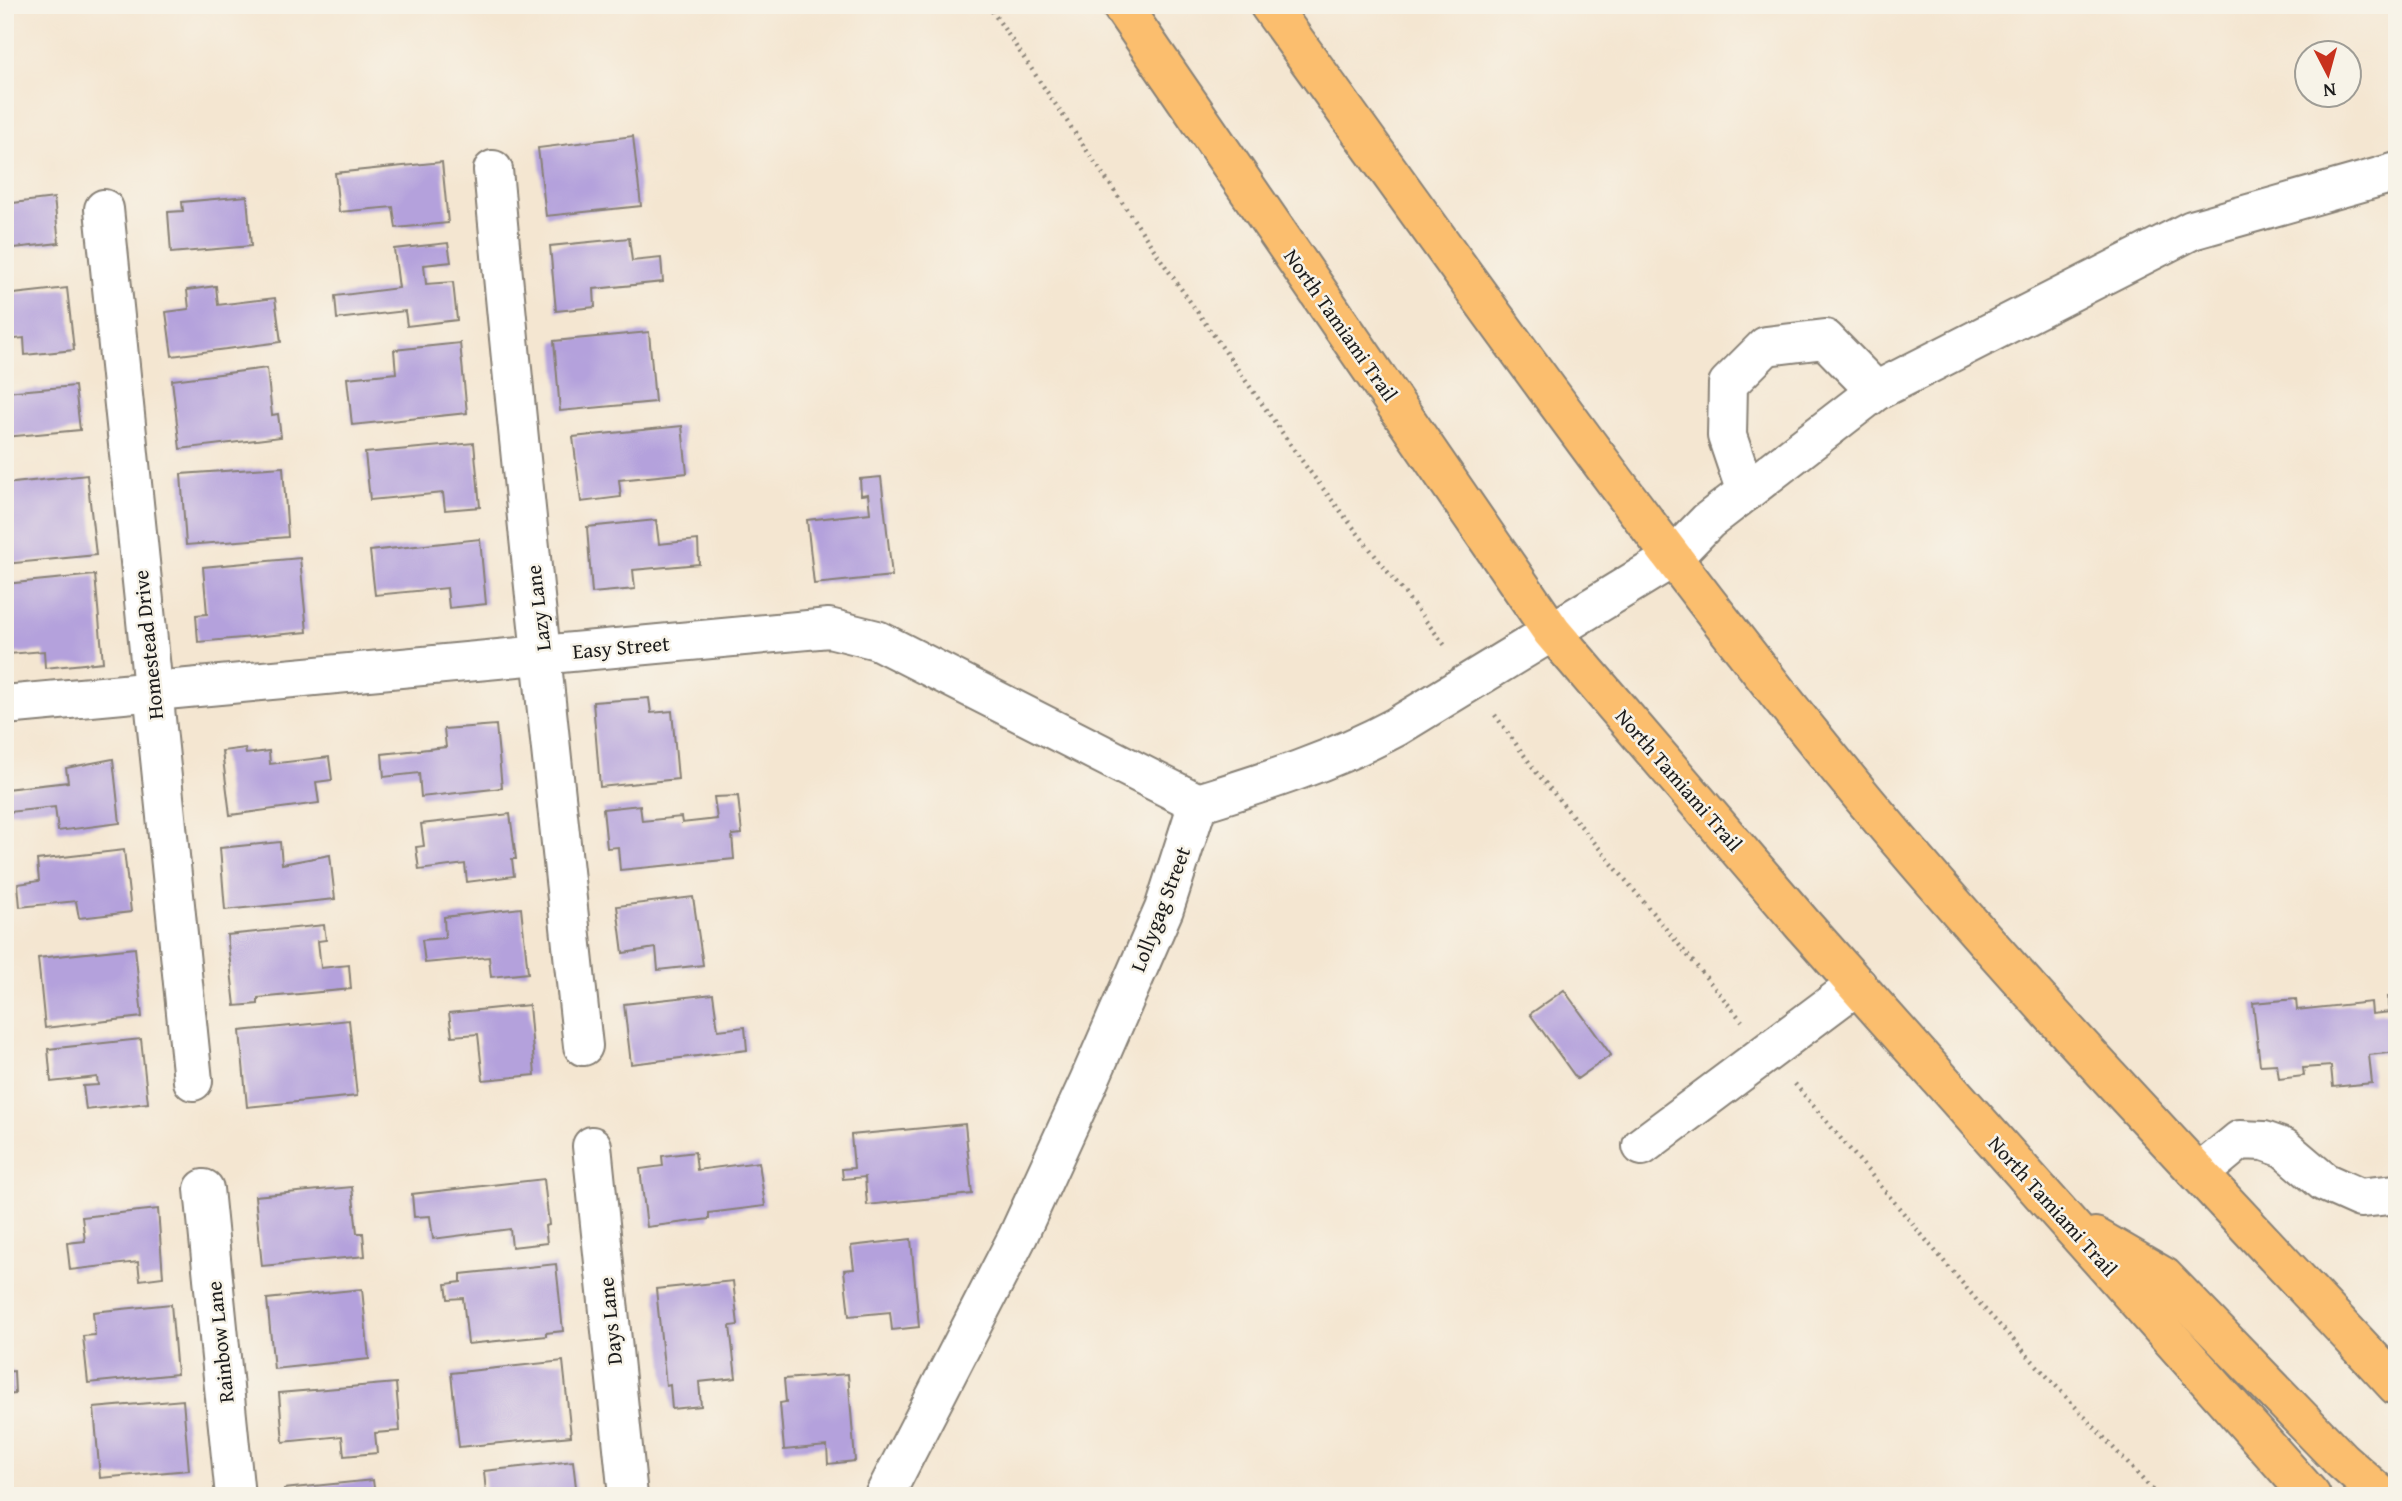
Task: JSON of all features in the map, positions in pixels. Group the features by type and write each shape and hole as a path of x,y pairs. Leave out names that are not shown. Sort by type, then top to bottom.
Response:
{"main road":[{"name":"North Tamiami Trail","path":"1121,5 1552,632 1857,985 2311,1496"},
{"path":"1269,5 1671,559 1851,784 2032,990 2397,1387"},
{"path":"2066,1220 2164,1278 2341,1460 2382,1496"}],"street":[{"name":"Lazy Lane","path":"493,170 523,486 583,1046"},
{"path":"1198,803 1308,769 1353,750 1472,681 1671,559 1708,521 1876,391 2192,230 2397,172"},
{"name":"Homestead Drive","path":"104,209 193,1081"},
{"path":"1746,492 1727,436 1728,384 1766,346 1825,339 1876,391"},
{"name":"Easy Street","path":"5,705 829,628 877,640 1198,803"},
{"name":"Lollygag Street","path":"884,1496 1018,1236 1089,1081 1164,909 1198,803"},
{"path":"1642,1146 1857,985"},
{"path":"2200,1173 2240,1140 2264,1141 2284,1148 2324,1182 2360,1198 2397,1194"},
{"name":"Days Lane","path":"592,1146 628,1496"},
{"name":"Rainbow Lane","path":"204,1189 235,1496"}],"path":[{"path":"988,5 1170,273 1307,468 1426,618 1537,773 1979,1303 2158,1496"}],"building":[{"path":"633,136 641,206 546,216 538,148"},
{"path":"442,162 448,223 396,228 393,207 339,212 335,173"},
{"path":"247,196 251,246 171,253 168,212 183,211 182,202"},
{"path":"54,198 59,243 5,249 5,204"},
{"path":"629,238 632,261 661,258 663,282 594,289 595,307 556,311 550,246"},
{"path":"448,243 451,262 424,265 426,284 453,282 457,320 407,326 405,311 337,319 335,296 399,288 394,249"},
{"path":"216,286 218,305 275,298 281,342 172,356 166,312 189,309 187,290"},
{"path":"67,288 74,350 25,355 24,338 5,340 5,295"},
{"path":"649,332 655,402 560,411 554,341"},
{"path":"460,343 467,413 352,425 347,378 396,373 394,350"},
{"path":"267,368 272,415 278,414 281,437 180,449 172,380"},
{"path":"75,386 80,430 5,437 5,392"},
{"path":"682,426 687,473 619,480 621,497 581,502 573,437"},
{"path":"474,443 480,507 445,510 443,493 370,500 365,453"},
{"path":"283,467 288,537 186,545 181,474"},
{"path":"87,475 96,555 5,564 5,484"},
{"path":"881,477 892,576 814,584 807,520 870,513 868,494 861,495 860,479"},
{"path":"656,520 659,544 698,540 699,564 633,570 635,589 592,593 587,527"},
{"path":"480,539 486,604 449,608 447,588 375,595 370,551"},
{"path":"300,558 307,632 198,642 196,615 207,614 203,567"},
{"path":"95,575 103,662 45,668 44,651 9,654 5,584"},
{"path":"649,698 651,713 672,711 678,779 600,787 593,702"},
{"path":"496,725 502,788 421,797 419,773 384,777 382,754 446,747 444,729"},
{"path":"245,748 246,754 269,751 270,764 329,757 332,780 316,782 319,803 230,815 222,751"},
{"path":"113,759 120,823 58,831 55,807 9,812 6,789 68,782 66,768"},
{"path":"738,796 742,834 732,835 734,859 620,870 618,847 607,848 603,809 640,805 642,821 681,817 682,823 717,819 714,797"},
{"path":"510,814 516,859 512,859 514,876 467,882 465,864 419,870 416,847 424,846 421,824"},
{"path":"280,842 282,864 330,855 335,899 225,910 220,848"},
{"path":"124,850 131,912 79,918 76,901 20,907 18,884 39,881 37,860"},
{"path":"693,897 703,965 658,970 656,948 623,953 617,906"},
{"path":"521,908 528,973 491,977 489,957 425,963 422,940 445,938 444,917"},
{"path":"324,925 326,940 318,941 321,968 349,965 351,989 258,998 258,1004 235,1006 227,935"},
{"path":"135,948 142,1017 45,1028 38,958"},
{"path":"1564,990 1611,1055 1577,1079 1530,1014"},
{"path":"713,994 718,1030 745,1027 747,1050 631,1064 624,1004"},
{"path":"2397,996 2397,1052 2369,1055 2372,1083 2333,1087 2331,1066 2303,1068 2304,1076 2279,1079 2277,1064 2260,1065 2253,1003 2296,999 2297,1010 2371,1002 2372,1014 2390,1012 2388,997"},
{"path":"529,1005 535,1075 483,1080 478,1034 452,1036 449,1013"},
{"path":"349,1020 357,1096 247,1107 240,1031"},
{"path":"141,1039 148,1103 86,1110 83,1086 98,1085 97,1077 51,1082 48,1049"},
{"path":"965,1124 972,1194 867,1205 865,1177 843,1179 842,1169 854,1168 851,1135"},
{"path":"695,1152 697,1170 759,1162 765,1206 709,1213 709,1219 647,1227 640,1169 663,1166 662,1156"},
{"path":"544,1179 549,1225 545,1226 547,1243 512,1247 510,1229 433,1239 430,1216 414,1217 412,1194"},
{"path":"352,1187 357,1233 363,1233 365,1256 262,1266 255,1196"},
{"path":"158,1209 163,1277 140,1280 138,1262 70,1270 67,1243 85,1241 82,1217"},
{"path":"911,1239 919,1327 892,1330 890,1312 849,1316 844,1270 854,1269 851,1246"},
{"path":"556,1264 563,1331 546,1333 546,1336 468,1344 463,1298 448,1299 446,1284 461,1282 461,1274"},
{"path":"733,1281 738,1325 730,1326 736,1378 699,1382 701,1406 672,1409 670,1385 666,1386 656,1289"},
{"path":"362,1289 369,1359 274,1369 267,1299"},
{"path":"171,1304 177,1374 88,1383 83,1336 95,1335 93,1312"},
{"path":"563,1361 571,1436 459,1447 451,1373"},
{"path":"14,1371 15,1394 5,1395 5,1372"},
{"path":"848,1374 855,1461 828,1464 827,1446 784,1450 780,1403 786,1402 784,1379"},
{"path":"396,1383 400,1431 375,1433 377,1453 344,1456 342,1436 283,1442 279,1393"},
{"path":"183,1400 189,1470 100,1478 94,1408"},
{"path":"573,1461 577,1496 478,1496 486,1493 484,1471"},
{"path":"373,1480 375,1496 284,1496 284,1489"}]}
